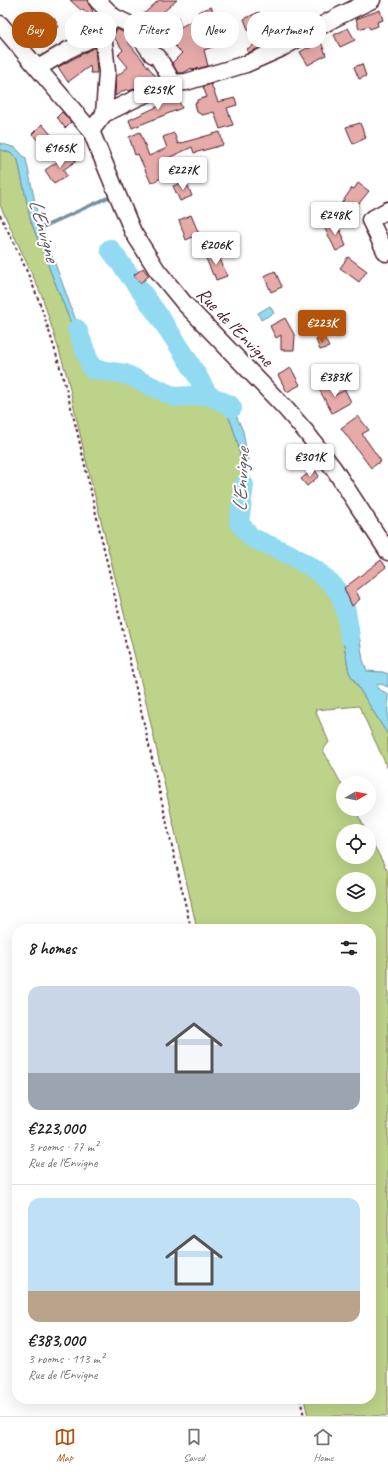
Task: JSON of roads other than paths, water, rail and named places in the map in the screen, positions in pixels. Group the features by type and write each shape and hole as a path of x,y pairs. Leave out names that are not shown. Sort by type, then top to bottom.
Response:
{"street":[{"path":"97,0 110,12"},
{"path":"91,131 104,114 139,97 173,83 186,82 246,64 280,49 335,18 372,0"},
{"path":"116,17 131,25 140,35 152,54 158,57 173,83"},
{"name":"Rue de l'Envigne","path":"0,24 91,131 133,232 157,270 184,303 306,432 334,469 388,552"},
{"path":"38,68 72,48"},
{"path":"104,114 107,72 105,48"},
{"path":"388,210 370,220 386,253 388,252"}],"water":[{"path":"0,143 16,148 26,159 38,217 82,337 91,369 127,374 173,397 196,394 219,397 231,404 243,431 248,460 239,522 252,538 298,558 320,573 337,589 346,611 353,607 363,660 367,671 383,672 388,674 388,687 381,684 377,685 377,688 388,694 388,735 349,672 336,601 326,585 284,557 248,546 232,525 240,482 241,463 238,443 224,406 206,401 176,405 129,381 90,377 86,375 71,323 31,222 18,160 10,153 0,150"},
{"path":"270,306 274,313 261,320 258,313"}],"waterway":[{"path":"41,228 109,197"},
{"path":"110,249 174,338 208,395"},
{"name":"L'Envigne","path":"77,329 92,369 125,374 175,397 208,395 230,405 232,408"},
{"name":"L'Envigne","path":"244,485 239,523 252,538 291,555 314,569 330,582 339,593 346,611 350,637"}]}
